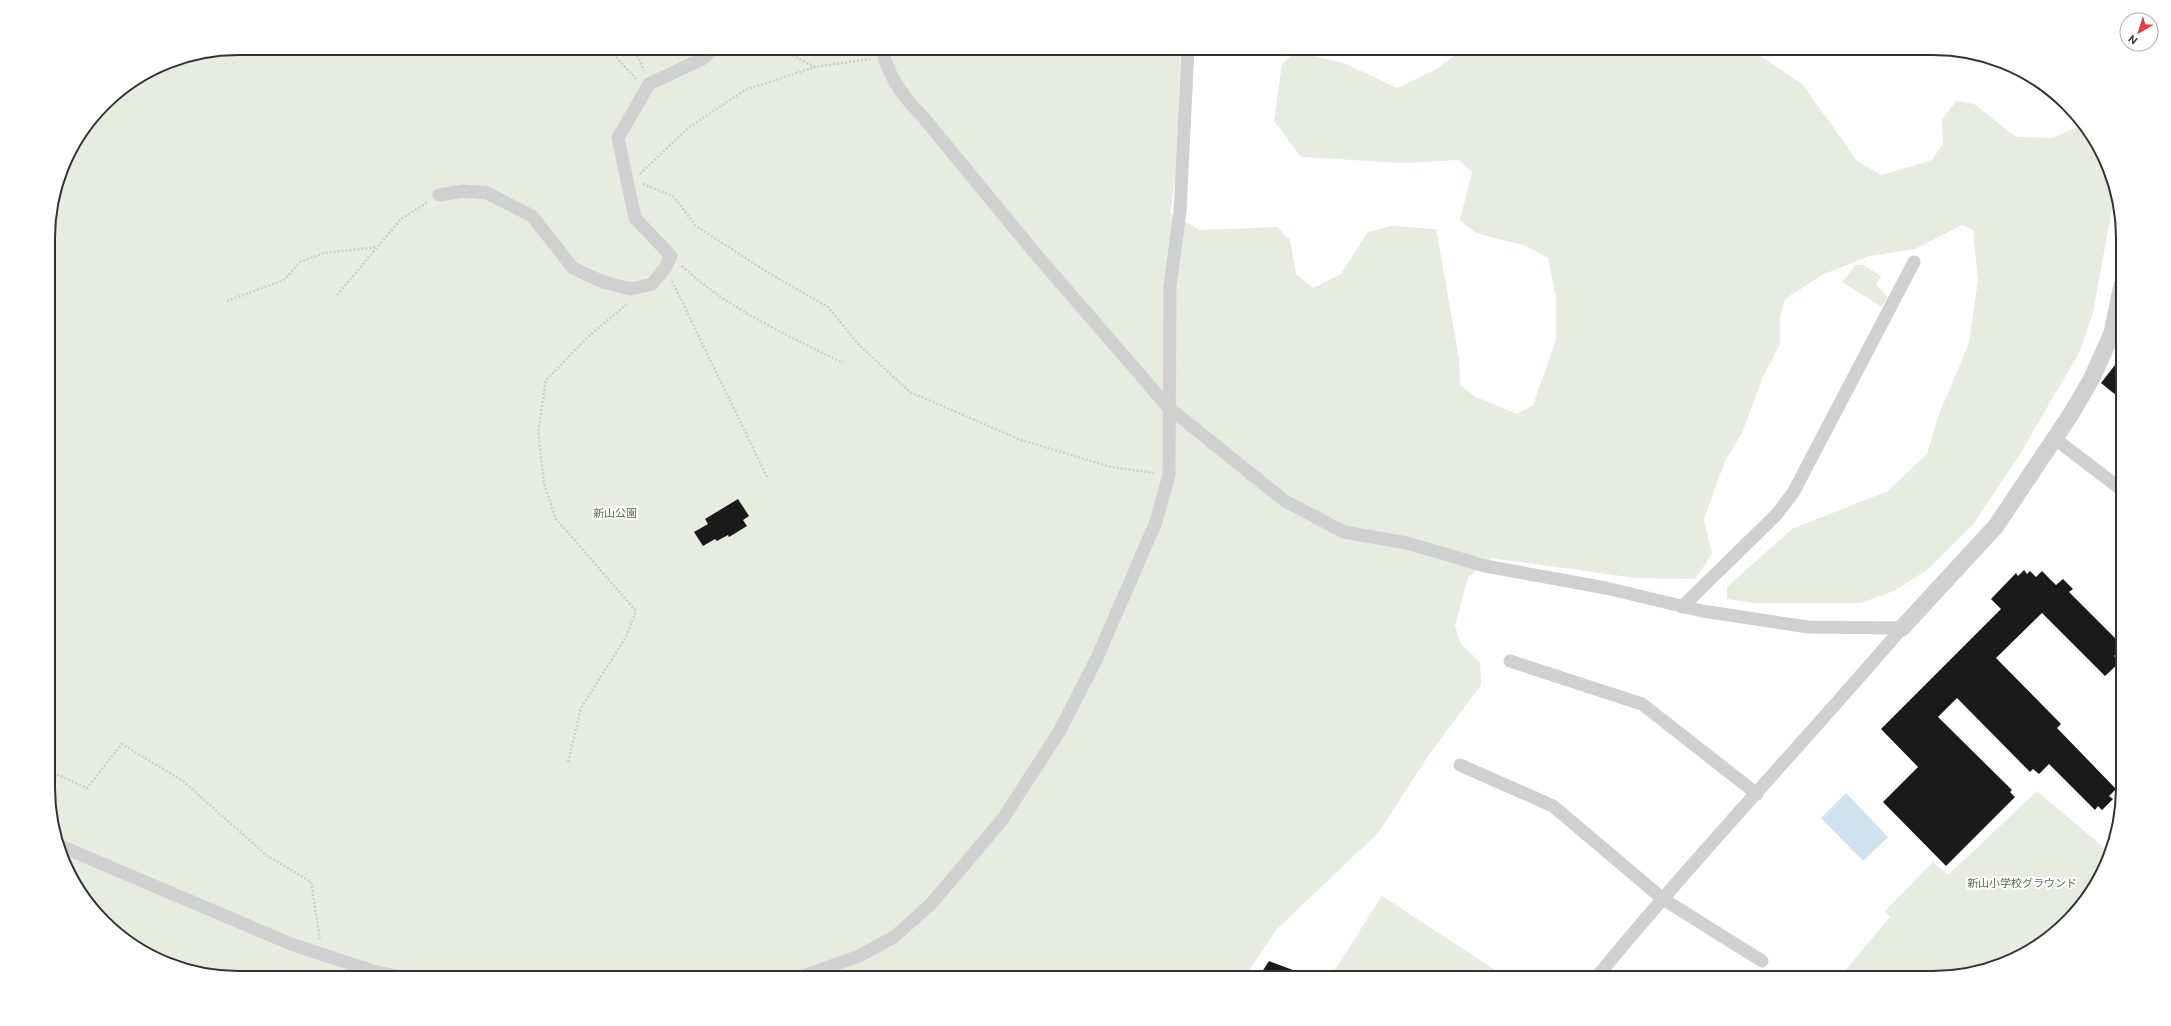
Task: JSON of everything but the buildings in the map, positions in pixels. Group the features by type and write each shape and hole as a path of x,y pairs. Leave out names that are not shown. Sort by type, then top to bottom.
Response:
{"street":[{"path":"439,195 464,191 487,193 532,216 573,268 603,282 631,289 652,284 668,262 634,218 631,183 618,138 649,84 702,59 707,55"},
{"path":"883,55 904,97 923,117 1034,252 1168,407 1285,501 1344,532 1407,543 1485,566 1606,588 1682,607 1808,627 1902,628"},
{"path":"817,971 859,956 894,937 931,904 1002,820 1059,732 1097,658 1156,522 1169,475 1168,407 1170,286 1180,212 1188,55"},
{"path":"1682,607 1776,515 1793,493 1914,262"},
{"path":"1602,971 1662,899 1757,794 1902,628 1996,526 2071,414 2092,378 2112,333 2116,313"},
{"path":"2054,438 2116,485"},
{"path":"1510,661 1642,704 1757,794"},
{"path":"1460,766 1553,806 1662,899 1762,961"},
{"path":"65,848 284,941 373,971"}],"path":[{"path":"614,55 634,78 649,84"},
{"path":"637,55 649,84"},
{"path":"791,55 815,68"},
{"path":"879,55 815,68 745,90 688,128 631,183 673,196 696,226 767,272 828,307 860,346 910,392 1021,440 1111,467 1169,475"},
{"path":"337,295 401,219 439,195"},
{"path":"227,301 284,280 300,262 325,253 377,248"},
{"path":"668,262 749,315 843,363"},
{"path":"668,262 767,477"},
{"path":"568,762 581,708 626,637 636,611 556,518 544,483 538,431 546,380 589,336 652,284"},
{"path":"55,773 87,788 122,744 183,781 266,856 311,882 323,954"}],"green space":[{"name":"新山公園","path":"226,55 1181,55 1175,181 1170,213 1200,230 1277,227 1290,240 1296,274 1313,288 1341,274 1368,232 1392,226 1436,229 1459,358 1460,385 1476,397 1517,414 1533,405 1556,340 1556,297 1548,258 1526,246 1476,233 1460,220 1472,172 1459,160 1404,163 1301,157 1274,121 1282,64 1292,55 1308,55 1344,63 1397,88 1435,70 1455,55 1759,55 1803,85 1858,162 1882,175 1932,160 1943,144 1942,120 1956,101 1974,104 2016,137 2052,138 2078,127 2085,136 2102,168 2110,191 2112,205 2093,313 2079,353 2017,459 1975,522 1927,570 1896,590 1861,603 1754,603 1727,599 1727,587 1792,529 1888,491 1927,454 1939,414 1969,343 1978,280 1973,230 1962,225 1915,249 1869,256 1822,275 1785,299 1780,316 1780,344 1762,379 1742,433 1725,461 1704,519 1712,554 1695,579 1635,578 1491,558 1468,577 1455,626 1461,644 1480,662 1481,685 1428,756 1378,833 1278,928 1249,971 226,971 191,965 179,961 157,952 136,940 117,926 100,909 86,890 74,869 65,847 61,835 55,800 55,226 61,191 65,179 74,157 86,136 100,117 117,100 136,86 157,74 179,65 191,61"},
{"path":"1856,265 1863,265 1881,276 1876,285 1883,291 1887,298 1882,307 1842,282"},
{"name":"新山小学校グラウンド","path":"2037,791 2105,849 2097,869 2085,890 2071,909 2054,926 2035,940 2014,952 1980,965 1945,971 1845,971 1890,917 1885,911 1933,862 1948,875"},
{"path":"1382,896 1496,971 1334,971"}],"water":[{"path":"1846,793 1888,837 1863,861 1821,818"}]}
